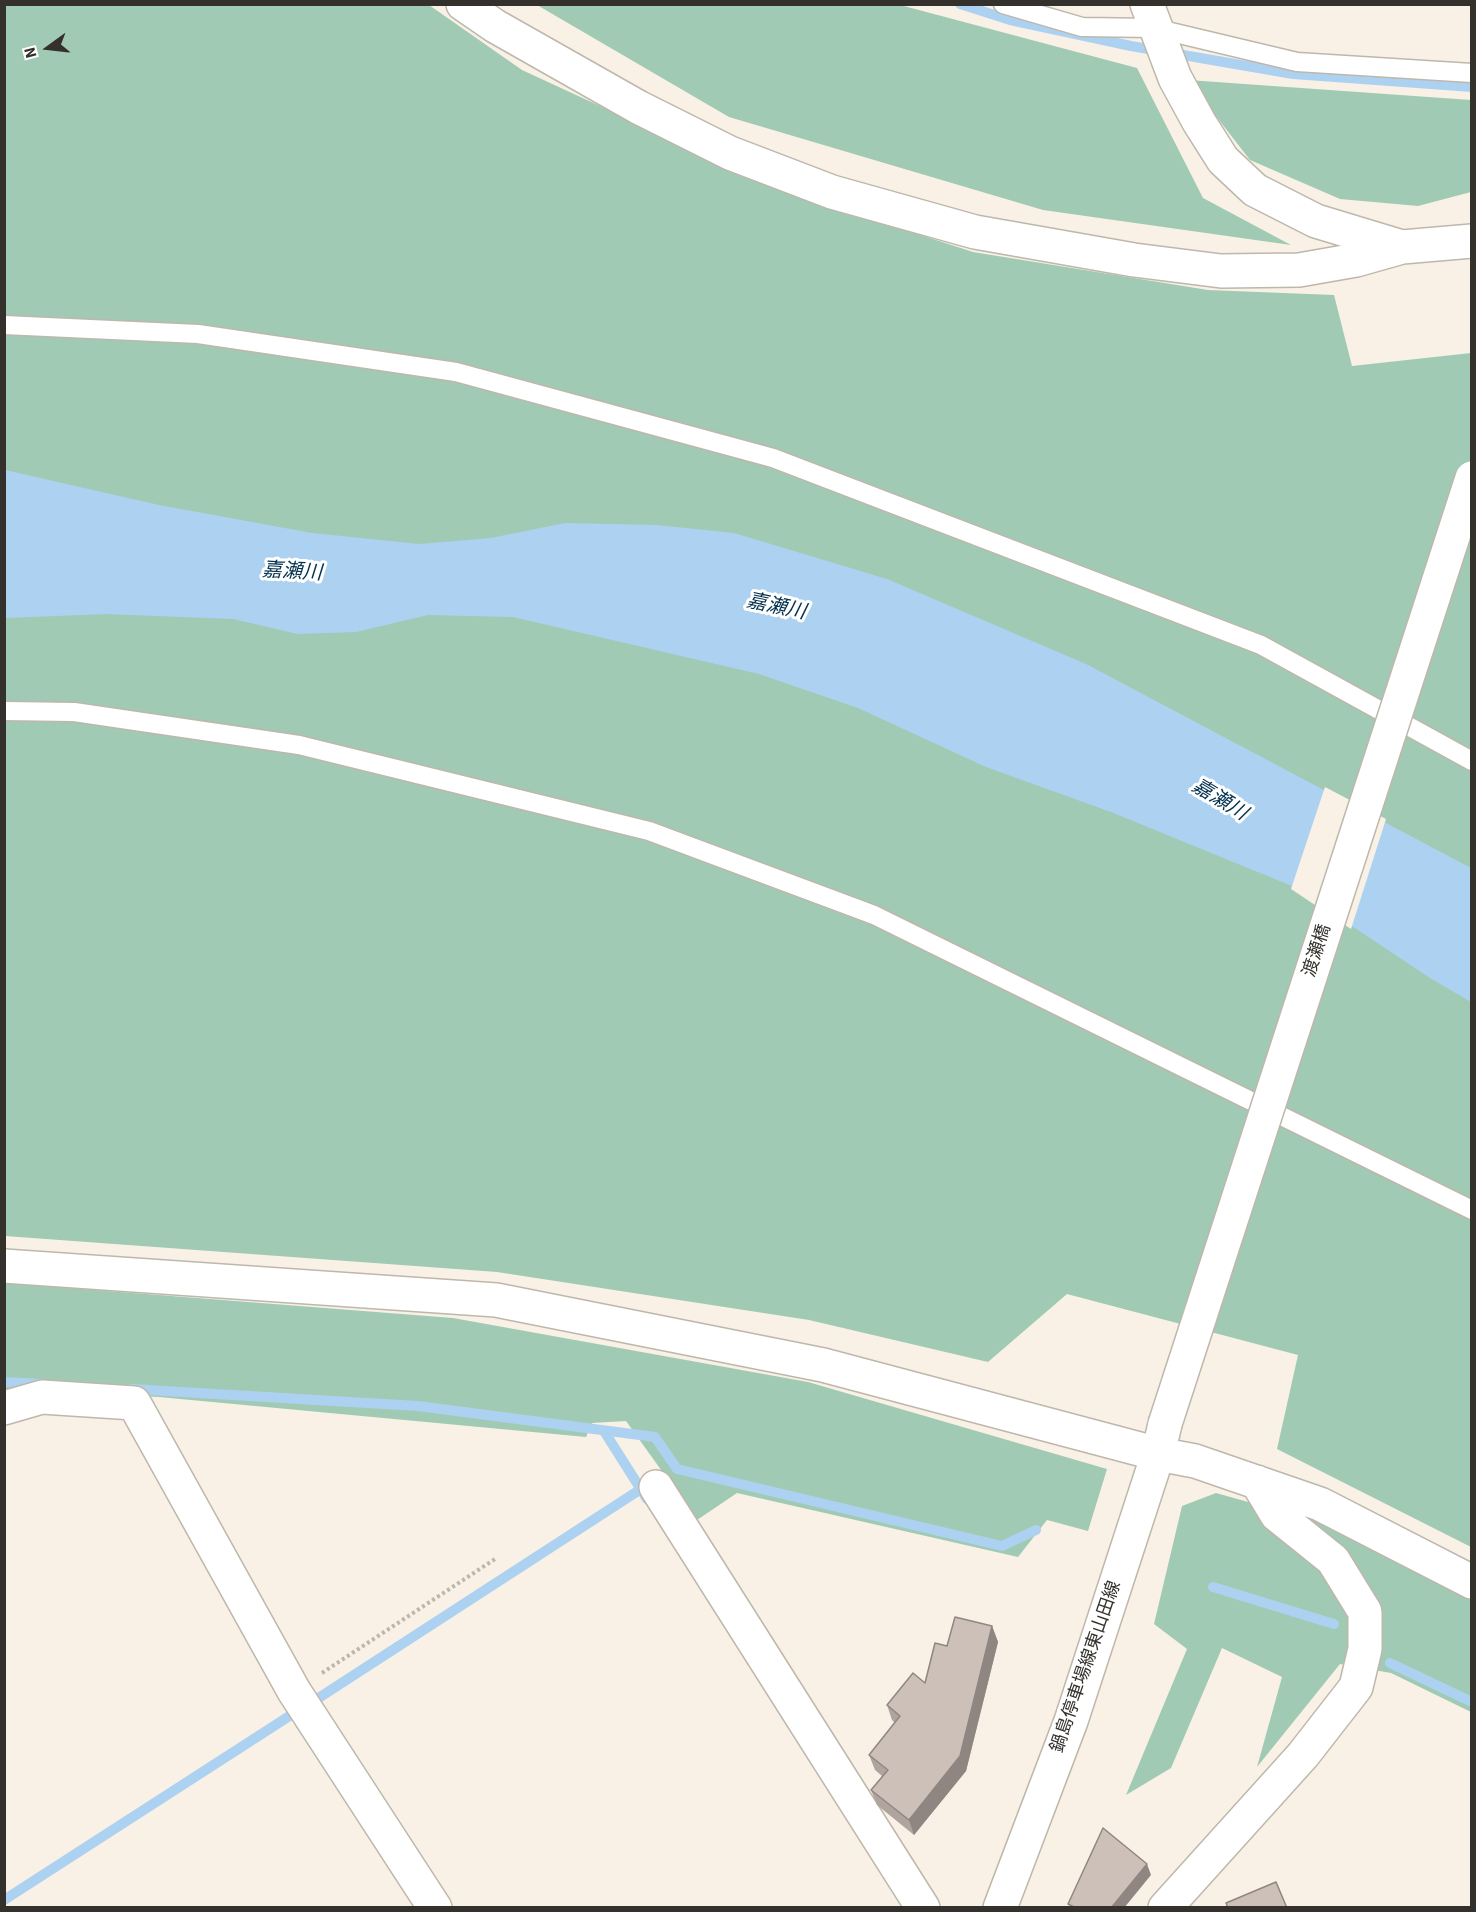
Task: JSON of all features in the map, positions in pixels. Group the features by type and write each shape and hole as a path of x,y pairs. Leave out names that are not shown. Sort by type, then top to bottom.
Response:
{"street":[{"path":"463,4 495,26 638,107 730,153 832,192 975,232 1134,260 1221,271 1299,270 1356,260 1402,247 1472,242"},
{"path":"1150,16 1175,78 1199,122 1223,160 1255,190 1316,221 1402,247"},
{"name":"渡瀬橋","path":"1161,1439 1472,478"},
{"path":"4,1266 496,1300 823,1365 1161,1439 1195,1461 1320,1504 1472,1582"},
{"path":"4,1408 42,1397 134,1403 294,1692 435,1908"},
{"name":"鍋島停車場線東山田線","path":"1000,1908 1071,1721 1161,1439"},
{"path":"1165,1908 1303,1755 1356,1687 1365,1649 1365,1611 1333,1560 1277,1515 1257,1482"},
{"path":"656,1486 923,1908"}],"lane":[{"path":"1003,4 1082,27 1150,16 1297,62 1472,73"},
{"path":"4,325 198,334 456,372 774,458 1261,645 1472,761"},
{"path":"4,711 74,712 299,745 649,831 874,915 1472,1210"}],"path":[{"path":"294,1692 495,1559"}],"green space":[{"path":"4,5 429,5 522,70 782,190 973,252 1208,290 1334,295 1352,366 1471,353 1471,1547 1277,1449 1298,1355 1067,1294 988,1362 809,1320 497,1272 5,1236"},
{"path":"537,5 900,5 1137,68 1203,198 1291,245 1043,210 729,117"},
{"path":"1188,80 1471,100 1471,192 1418,206 1340,199 1250,160"},
{"path":"5,1283 453,1318 808,1382 1107,1469 1088,1531 1047,1520 1018,1557 737,1493 697,1520 626,1421 592,1423 586,1437 159,1397 12,1389 5,1393"},
{"path":"1216,1493 1330,1525 1471,1600 1471,1712 1391,1673 1340,1664 1257,1767 1282,1677 1222,1648 1171,1768 1126,1795 1187,1649 1154,1624 1182,1506"}],"water":[{"name":"嘉瀬川","path":"5,470 159,505 312,533 419,544 491,538 565,523 656,525 734,533 887,579 1086,664 1471,868 1471,1002 1430,978 1292,886 1111,812 986,767 858,708 759,674 513,617 428,615 356,632 298,634 233,619 107,614 5,618"}],"pier":[{"path":"1325,787 1386,819 1351,929 1291,889"}],"building":[{"path":"955,1617 992,1626 960,1756 909,1820 871,1790 888,1770 869,1755 900,1716 887,1705 913,1673 925,1683 935,1643 947,1646"},
{"path":"1103,1828 1147,1864 1111,1908 1076,1908 1068,1904"},
{"path":"1276,1882 1287,1908 1228,1908 1226,1903"}],"waterway":[{"path":"960,4 1010,20 1131,46 1293,74 1472,87"},
{"path":"4,1382 43,1384"},
{"path":"131,1389 418,1406 655,1437 677,1469 1002,1546 1036,1530"},
{"path":"604,1431 647,1499"},
{"path":"317,1699 641,1489"},
{"path":"1213,1587 1334,1624"},
{"path":"1390,1663 1472,1702"},
{"path":"4,1900 291,1715"}]}
